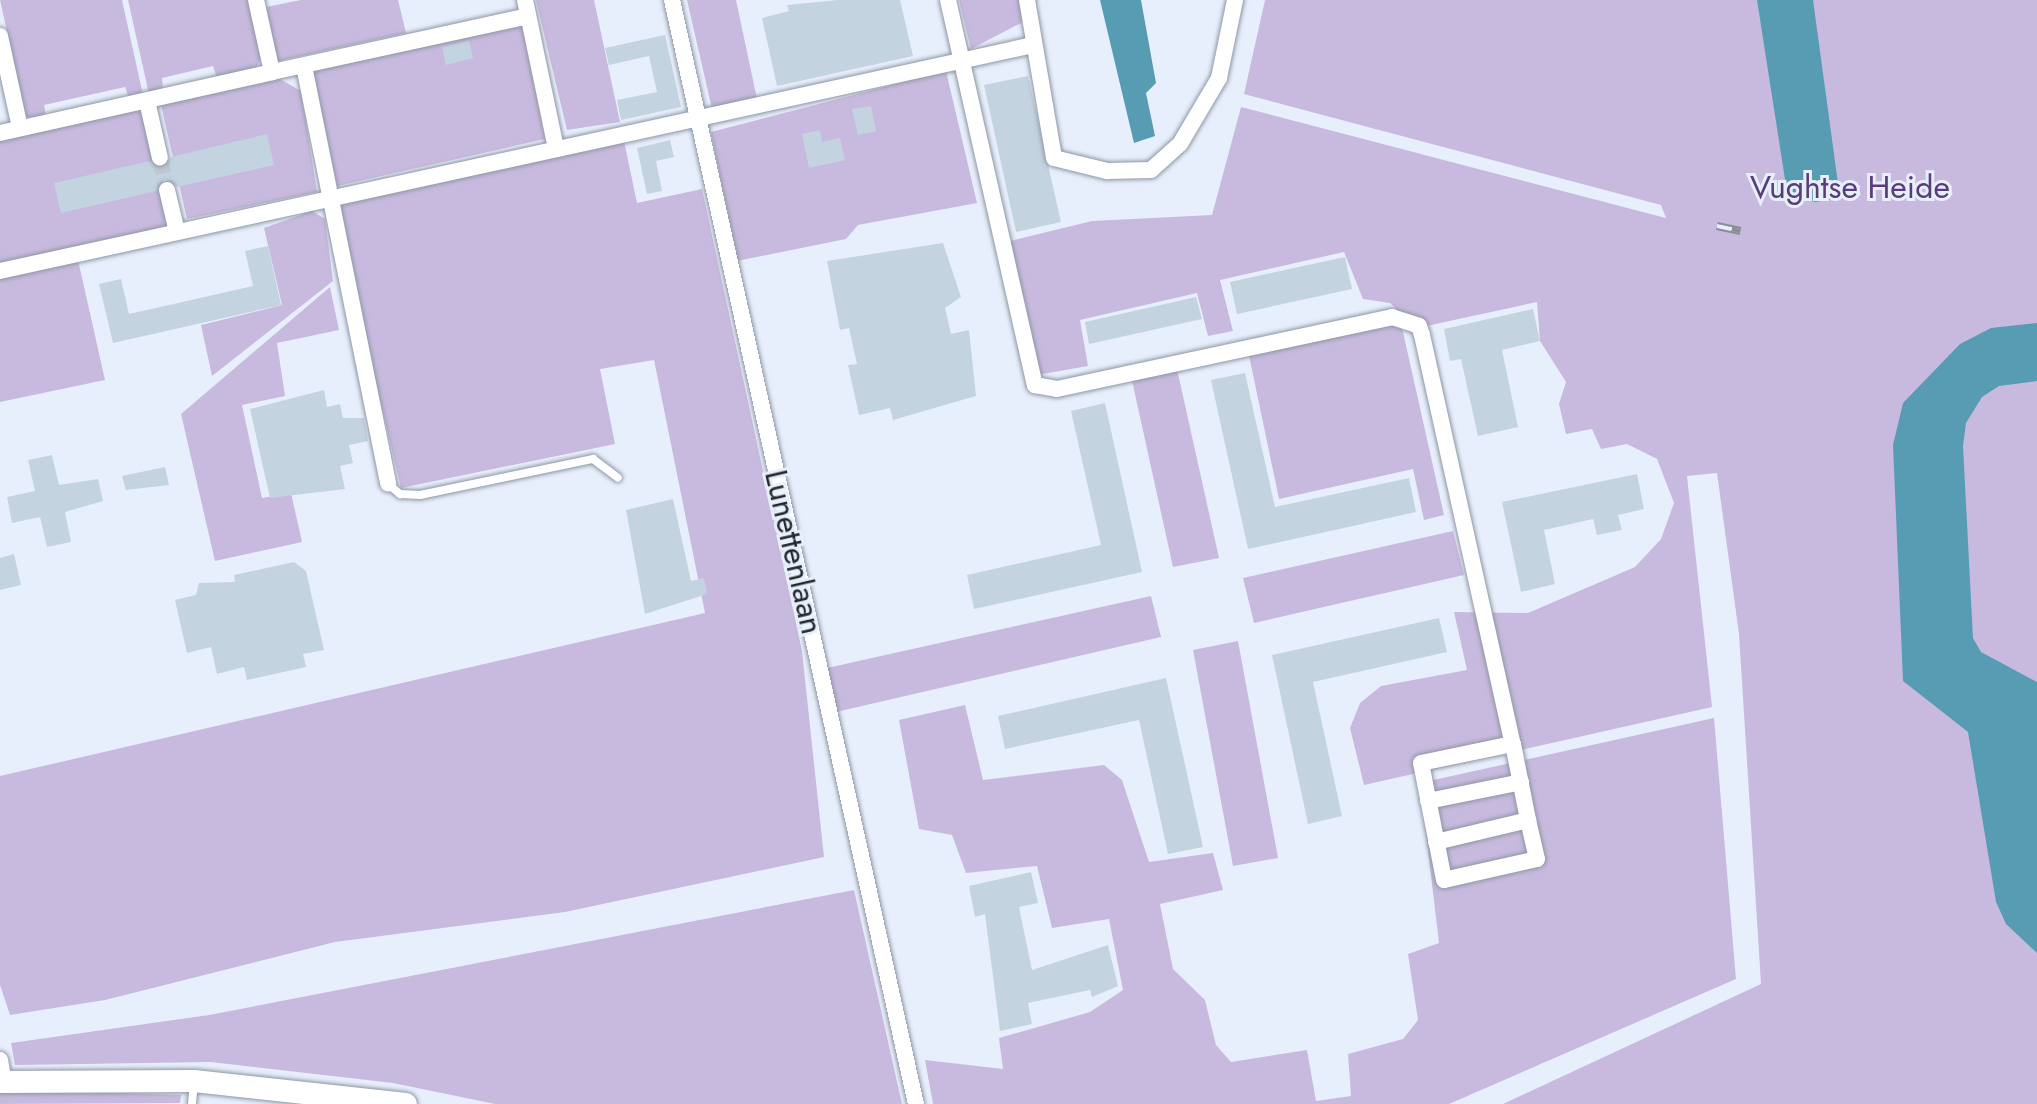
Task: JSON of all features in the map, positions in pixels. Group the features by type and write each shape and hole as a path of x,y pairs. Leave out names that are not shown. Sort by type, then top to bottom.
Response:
{"main road":[{"path":"1,1075 194,1081 406,1104"}],"street":[{"path":"256,0 272,72"},
{"name":"Lunettenlaan","path":"672,0 916,1104"},
{"path":"948,0 1035,385 1057,389 1392,317 1419,326 1513,744 1537,859 1444,880 1421,763 1513,744"},
{"path":"1027,0 1054,158 1107,171 1151,170 1180,144 1219,78 1235,0"},
{"path":"0,133 304,66 526,8 556,149"},
{"path":"0,36 20,128"},
{"path":"0,271 1033,45"},
{"path":"304,66 388,484"},
{"path":"147,101 160,158"},
{"path":"167,190 177,232"},
{"path":"1428,801 1521,782"},
{"path":"1436,842 1528,820"}],"lane":[{"path":"388,484 400,494 420,495 593,459 618,478"},
{"path":"192,1104 194,1081"}],"green space":[{"path":"0,0 122,0 143,95 129,98 125,87 44,105 46,117 26,117"},
{"path":"128,0 252,0 264,55 254,70 217,78 213,66 162,78 163,90 149,94"},
{"path":"301,0 398,0 406,33 278,61 266,7"},
{"path":"536,0 594,0 620,122 567,130"},
{"path":"687,0 736,0 757,99 712,109"},
{"path":"959,0 1027,0 1023,22 971,49"},
{"name":"Vughtse Heide","path":"1265,0 2037,0 2037,1104 1503,1104 1761,984 1739,634 1717,473 1687,476 1712,707 1364,785 1350,728 1360,703 1381,686 1467,670 1454,612 1528,613 1635,567 1661,539 1674,503 1657,459 1627,444 1601,449 1592,429 1566,434 1559,404 1566,382 1540,341 1537,302 1417,328 1390,303 1363,299 1344,252 1220,280 1233,331 1208,336 1197,293 1080,320 1088,366 1037,375 1010,241 1092,221 1212,215 1241,107 1666,218 1661,205 1244,94"},
{"path":"523,22 545,139 337,186 313,70"},
{"path":"946,71 977,203 858,225 846,239 737,261 711,132"},
{"path":"280,79 301,91 317,192 187,219 161,105"},
{"path":"134,111 142,112 171,227 0,263 0,140"},
{"path":"624,141 637,203 702,189 802,651 824,857 565,912 335,942 105,1000 10,1015 0,985 0,776 705,613 654,360 600,369 615,444 401,488 334,206"},
{"path":"312,211 325,219 333,281 212,376 201,325 282,305 264,228"},
{"path":"78,260 105,380 0,402 0,276"},
{"path":"330,287 339,330 277,343 285,396 242,405 262,498 291,493 302,542 215,561 181,414"},
{"path":"1401,323 1444,515 1424,520 1413,469 1279,499 1247,346"},
{"path":"1177,369 1219,558 1173,567 1131,376"},
{"path":"1453,531 1464,575 1254,623 1243,578"},
{"path":"1151,596 1161,637 836,712 827,668"},
{"path":"1238,641 1278,858 1233,866 1193,650"},
{"path":"965,705 983,780 1104,765 1122,780 1149,862 1213,853 1223,890 1160,904 1173,969 1205,1000 1216,1045 1231,1062 1307,1050 1316,1101 1351,1096 1348,1054 1403,1039 1418,1020 1408,954 1439,943 1420,783 1714,718 1736,979 1449,1104 933,1104 925,1060 1003,1069 999,1038 1090,1012 1123,990 1109,919 1052,928 1037,866 966,873 952,835 919,829 899,720"},
{"path":"854,890 902,1104 495,1104 393,1083 211,1062 15,1065 11,1043 209,1015"},
{"path":"0,1093 181,1095 180,1103 0,1104"}],"water":[{"path":"1100,0 1141,0 1156,83 1146,93 1155,136 1134,143"},
{"path":"1757,0 1813,0 1840,198 1815,202 1787,192"},
{"path":"2037,323 2037,381 1999,386 1982,397 1966,423 1963,446 1973,638 1981,652 2037,682 2037,953 2006,924 1996,902 1968,732 1903,681 1893,445 1903,403 1960,344 1991,328"}],"building":[{"path":"838,0 900,0 913,56 777,86 762,18 789,11 787,5"},
{"path":"665,35 681,107 621,120 617,100 657,92 649,56 609,65 605,48"},
{"path":"469,41 473,58 446,65 442,47"},
{"path":"1028,76 1061,222 1016,232 984,85"},
{"path":"871,106 876,131 858,135 852,109"},
{"path":"820,130 822,142 840,138 845,160 809,168 802,134"},
{"path":"267,134 274,165 177,187 165,179 156,191 61,213 54,183 150,161 163,168 171,157"},
{"path":"670,140 674,157 656,161 662,191 647,194 637,148"},
{"path":"943,243 961,297 945,308 951,334 969,330 976,396 893,420 890,408 859,415 848,365 857,364 849,328 840,330 827,261"},
{"path":"268,246 281,305 113,343 99,284 121,279 129,314 178,303 253,286 245,251"},
{"path":"1345,257 1352,289 1237,314 1230,282"},
{"path":"1196,297 1202,319 1089,344 1085,322"},
{"path":"1533,309 1540,341 1502,350 1518,427 1478,436 1461,359 1450,361 1444,329"},
{"path":"1245,373 1275,507 1409,478 1416,512 1248,549 1211,380"},
{"path":"324,390 327,407 340,404 343,418 364,418 368,441 349,445 353,463 340,466 345,489 270,498 250,409"},
{"path":"1105,403 1142,572 974,609 967,575 1101,545 1071,411"},
{"path":"52,455 59,485 98,479 103,501 65,512 71,542 47,547 40,517 12,523 7,497 35,491 28,460"},
{"path":"165,467 169,485 126,490 122,476"},
{"path":"1637,474 1644,509 1618,515 1622,530 1597,535 1593,519 1544,530 1555,584 1521,592 1502,502"},
{"path":"673,499 691,581 704,578 707,594 645,614 626,510"},
{"path":"14,554 21,585 0,590 0,558"},
{"path":"294,562 306,571 324,650 303,654 306,667 247,680 244,667 217,674 211,647 187,653 175,600 196,595 199,583 235,582 234,575"},
{"path":"1439,618 1447,652 1313,682 1342,816 1308,824 1272,655"},
{"path":"1166,678 1203,847 1168,854 1139,720 1005,749 998,716"},
{"path":"1031,872 1038,903 1019,907 1032,970 1108,945 1118,986 1092,997 1090,990 1028,1003 1032,1024 1000,1031 985,914 975,917 969,886"}],"tunnel":[{"path":"160,158 167,190"}],"railway":[{"path":"1717,226 1740,231"}]}
